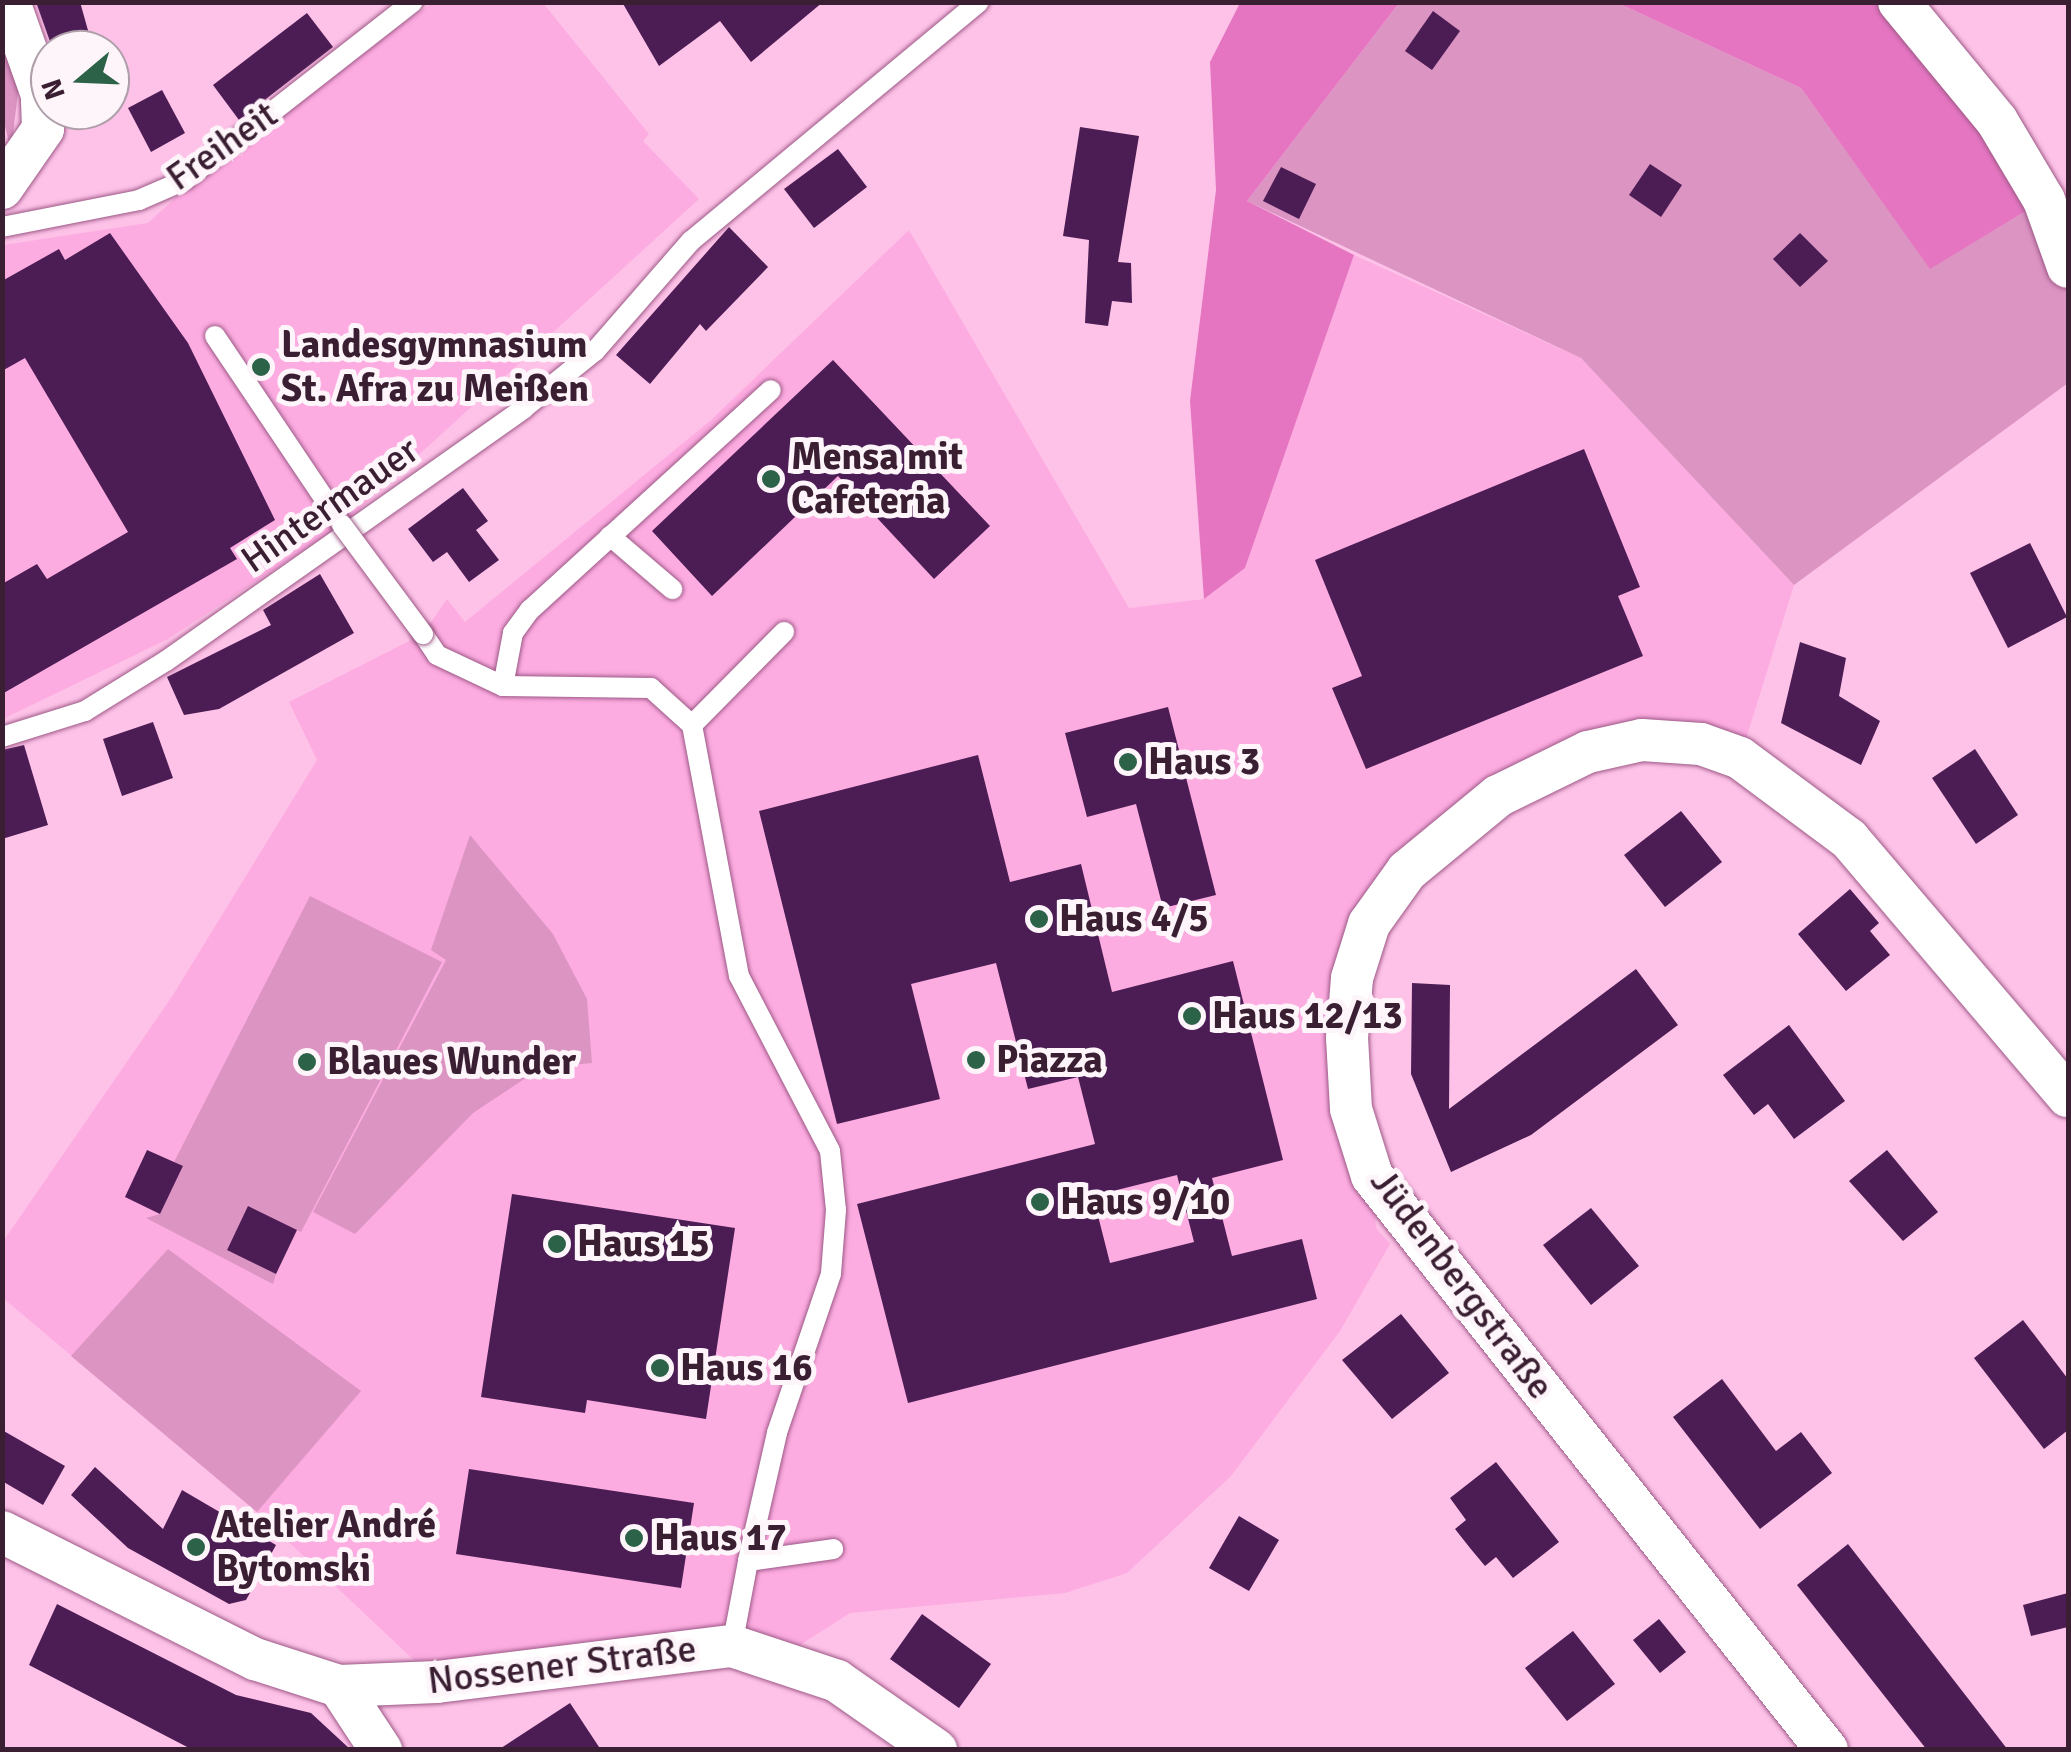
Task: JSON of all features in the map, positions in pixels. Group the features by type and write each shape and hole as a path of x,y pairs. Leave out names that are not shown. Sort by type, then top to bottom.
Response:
{"street":[{"path":"9,2 42,95 43,129 11,178"},
{"path":"1900,2 1998,121 2044,200 2068,267"},
{"name":"Jüdenbergstraße","path":"1827,1750 1372,1176 1351,1108 1346,1038 1352,978 1369,924 1407,870 1498,796 1588,752 1642,740 1702,744 1740,758 1850,838 2068,1096"},
{"name":"Nossener Straße","path":"2,1532 254,1658 339,1686 437,1682 732,1646 838,1680 936,1750"},
{"path":"339,1686 381,1750"}],"lane":[{"name":"Freiheit","path":"2,227 139,200 185,180 413,2"},
{"name":"Hintermauer","path":"2,737 85,711 166,661 524,408 595,351 691,241 979,2"},
{"path":"215,336 342,525 437,655 503,686 651,688 692,725 739,976 830,1151 836,1210 831,1274 777,1433 732,1646"},
{"path":"503,686 512,633 610,536 771,390"},
{"path":"610,536 672,590"},
{"path":"692,725 784,632"},
{"path":"748,1561 833,1549"}],"shaded area":[{"name":"Landesgymnasium St. Afra zu Meißen","path":"432,3 543,3 649,134 643,141 699,199 342,525 168,639 3,719 3,245 148,223 222,155 242,156 254,132"},
{"path":"1240,3 1399,3 1247,201 1354,255 1245,568 1204,599 1190,401 1216,190 1210,62"},
{"path":"1399,3 1618,3 1801,88 1930,268 2044,200 2068,267 2068,383 1794,585 1581,358 1247,201"},
{"path":"1618,3 1899,3 2044,200 1930,269 1801,88"},
{"path":"2,30 20,76 11,150 3,118"},
{"name":"Landesgymnasium St. Afra zu Meißen","path":"909,230 1129,608 1204,599 1245,568 1354,255 1581,358 1794,585 1740,758 1642,740 1452,828 1352,978 1376,1228 1390,1244 1340,1331 1231,1476 1127,1573 1065,1593 850,1613 783,1656 437,1682 257,1512 3,1298 2,1243 173,995 317,760 289,702 423,634 447,599 465,622 710,421"},
{"path":"470,835 553,934 587,999 592,1063 541,1068 473,1113 355,1234 313,1212 446,960 431,950"},
{"name":"Blaues Wunder","path":"310,896 442,962 301,1232 248,1207 227,1249 276,1274 273,1284 146,1218 160,1214 183,1167 174,1162"},
{"path":"168,1249 361,1391 257,1512 71,1356"}],"building":[{"path":"36,2 80,2 88,30 46,30"},
{"path":"622,2 823,2 751,62 720,21 659,66"},
{"path":"1433,11 1460,31 1432,70 1405,51"},
{"path":"307,13 333,47 239,120 213,85"},
{"path":"162,90 185,133 151,152 130,107"},
{"path":"1080,127 1139,136 1118,262 1131,263 1132,303 1112,301 1108,326 1085,323 1089,240 1063,236"},
{"path":"838,149 867,187 814,228 784,189"},
{"path":"1650,164 1682,185 1661,217 1629,195"},
{"path":"1281,167 1316,184 1299,219 1263,201"},
{"path":"729,227 768,267 706,331 700,324 650,384 616,355"},
{"path":"110,233 188,343 275,520 230,548 237,559 2,694 2,584 37,564 47,579 128,532 25,358 2,371 2,281 59,249 65,260"},
{"path":"1800,233 1828,261 1800,287 1773,259"},
{"name":"Mensa mit Cafeteria","path":"833,360 990,526 934,579 838,476 712,596 652,531"},
{"path":"1584,449 1640,587 1618,596 1643,656 1366,769 1332,688 1362,676 1315,560"},
{"path":"463,488 488,521 476,530 499,560 469,582 447,552 433,562 408,529"},
{"path":"2030,543 2067,617 2008,648 1970,573"},
{"path":"320,574 354,633 219,709 184,715 167,677 271,625 263,610"},
{"path":"1800,642 1846,658 1839,696 1880,721 1861,765 1781,723"},
{"name":"Haus 3","path":"1168,707 1216,895 1163,908 1136,804 1087,817 1065,733"},
{"path":"153,722 173,778 122,796 103,739"},
{"path":"24,745 48,825 2,839 2,750"},
{"path":"1975,749 2018,815 1976,844 1932,778"},
{"path":"978,755 1010,882 1081,864 1112,992 1233,961 1283,1160 1212,1178 1232,1256 1302,1239 1317,1299 908,1403 857,1204 1095,1144 1078,1077 1028,1089 996,963 911,984 940,1099 837,1124 759,811","holes":["1177,1175 1194,1242 1110,1263 1093,1196"]},
{"path":"1681,811 1722,862 1665,907 1624,855"},
{"path":"1850,889 1879,923 1870,931 1890,955 1846,991 1798,934"},
{"path":"1636,969 1678,1025 1531,1135 1451,1172 1411,1074 1412,983 1450,985 1449,1109"},
{"path":"1789,1025 1845,1101 1794,1139 1768,1104 1754,1115 1723,1075"},
{"path":"147,1150 183,1166 160,1214 125,1197"},
{"path":"1887,1150 1938,1212 1903,1241 1849,1181"},
{"path":"512,1194 735,1228 706,1419 587,1400 585,1413 481,1397"},
{"path":"248,1206 297,1230 276,1274 227,1250"},
{"path":"1591,1208 1639,1266 1591,1305 1543,1245"},
{"path":"1401,1314 1449,1373 1392,1419 1342,1360"},
{"path":"2023,1320 2068,1379 2068,1430 2044,1449 1974,1358"},
{"path":"1722,1379 1776,1451 1801,1432 1832,1473 1760,1529 1673,1417"},
{"path":"2,1430 65,1466 43,1505 2,1481"},
{"path":"1496,1462 1559,1542 1513,1578 1496,1557 1485,1566 1455,1529 1466,1520 1450,1498"},
{"path":"95,1467 163,1529 182,1490 276,1545 246,1600 229,1604 128,1548 71,1495"},
{"path":"469,1469 694,1503 681,1588 456,1554"},
{"path":"1239,1516 1279,1540 1249,1591 1209,1568"},
{"path":"1848,1544 2008,1750 1927,1750 1797,1585"},
{"path":"2068,1593 2068,1627 2031,1636 2023,1605"},
{"path":"57,1604 236,1695 311,1713 351,1750 193,1750 29,1665"},
{"path":"922,1614 991,1664 959,1708 890,1659"},
{"path":"1659,1619 1686,1652 1660,1673 1633,1640"},
{"path":"1573,1631 1615,1684 1567,1721 1525,1668"},
{"path":"570,1703 601,1750 498,1750"}],"place":[{"name":"Landesgymnasium St. Afra zu Meißen","path":"261,367"},
{"name":"Mensa mit Cafeteria","path":"771,479"},
{"name":"Haus 3","path":"1128,762"},
{"name":"Haus 4/5","path":"1039,919"},
{"name":"Haus 12/13","path":"1192,1016"},
{"name":"Piazza","path":"976,1060"},
{"name":"Blaues Wunder","path":"307,1062"},
{"name":"Haus 9/10","path":"1040,1202"},
{"name":"Haus 15","path":"557,1244"},
{"name":"Haus 16","path":"660,1368"},
{"name":"Haus 17","path":"634,1538"},
{"name":"Atelier André Bytomski","path":"196,1547"}]}
